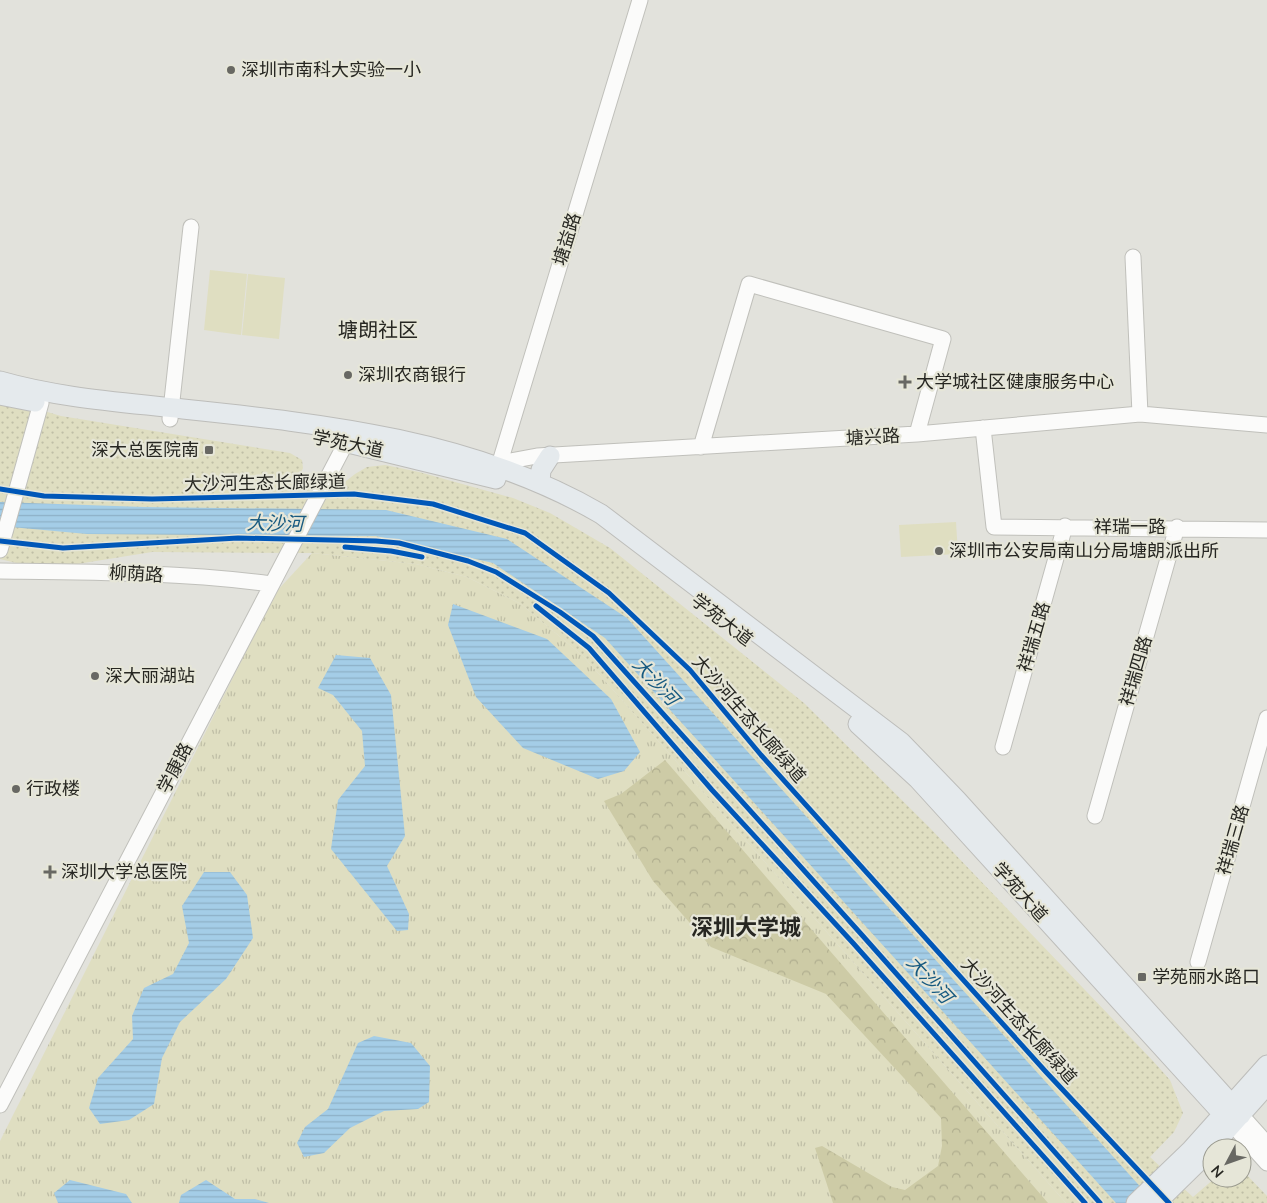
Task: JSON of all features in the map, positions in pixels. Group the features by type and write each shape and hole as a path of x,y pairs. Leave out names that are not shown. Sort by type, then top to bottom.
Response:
{"main road":[{"name":"学苑大道","path":"0,381 73,397 170,413"},
{"name":"学苑大道","path":"0,395 41,403 290,420 349,436 473,458 492,473 550,499 607,532 866,731 893,754 1232,1115"},
{"path":"540,482 541,470 550,456"},
{"name":"学苑大道","path":"492,473 540,482 572,498 627,533 901,742 957,800 1232,1115"},
{"path":"1156,1203 1232,1115 1267,1065"},
{"path":"1232,1115 1267,1085"},
{"path":"1136,1203 1196,1155"}],"street":[{"name":"塘益路","path":"492,473 640,0"},
{"path":"170,413 191,227"},
{"path":"1133,257 1140,414"},
{"path":"701,447 749,284 943,339 917,434"},
{"path":"0,550 41,403"},
{"name":"塘兴路","path":"492,473 524,458 917,434 1140,414 1267,425"},
{"name":"祥瑞一路","path":"983,428 994,527 1177,527 1267,530"},
{"name":"学康路","path":"0,1106 349,436"},
{"name":"祥瑞五路","path":"1003,747 1065,526"},
{"name":"祥瑞四路","path":"1095,816 1177,527"},
{"name":"柳荫路","path":"0,571 91,572 220,578 271,584"},
{"name":"祥瑞三路","path":"1198,962 1267,718"},
{"name":"学苑大道","path":"1232,1115 1267,1144"},
{"name":"学苑大道","path":"1232,1115 1267,1164"}],"green space":[{"path":"210,270 247,274 241,335 204,330"},
{"path":"248,274 285,278 279,339 242,335"},
{"path":"0,398 61,416 290,453 302,460 303,468 297,482 341,485 367,467 385,465 419,472 513,498 550,513 610,548 804,703 929,827 1153,1061 1170,1080 1183,1113 1174,1132 1150,1157 1193,1197 1203,1188 1252,1188 1252,1180 1267,1196 1267,1203 1066,1203 584,657 521,604 467,577 416,564 312,553 152,552 65,566 20,564 0,559"},
{"path":"956,522 958,554 901,557 899,525"},
{"path":"312,553 416,564 467,577 521,604 584,657 1066,1203 0,1203 0,1141 276,592"},
{"path":"665,760 1048,1203 833,1203 815,1148 822,1146 892,1187 905,1190 938,1166 942,1146 941,1118 826,994 711,947 653,881 604,801 621,794"}],"water":[{"name":"大沙河","path":"0,502 144,507 386,510 507,539 627,618 1155,1203 1116,1203 605,638 493,563 376,536 87,534 0,526"},
{"path":"453,604 547,639 611,699 640,752 624,771 598,779 523,748 476,697 448,625"},
{"path":"336,655 370,658 391,695 405,836 387,866 409,914 408,930 397,931 331,849 338,800 365,766 362,731 333,695 318,688"},
{"path":"204,872 230,872 247,895 253,938 226,979 180,1022 162,1058 154,1104 129,1120 100,1124 89,1108 98,1078 133,1039 132,1016 144,988 173,974 189,943 182,906"},
{"path":"374,1036 411,1043 430,1066 429,1102 418,1109 384,1111 350,1128 324,1153 304,1157 297,1143 305,1127 328,1109 358,1043"},
{"path":"70,1180 126,1194 132,1203 58,1203 54,1193"},
{"path":"206,1180 235,1199 255,1199 269,1203 179,1203 181,1195"}],"cycle path":[{"name":"大沙河生态长廊绿道","path":"0,489 44,496 152,499 354,494 433,504 525,533 609,593 690,670 761,755 1046,1072 1169,1203"},
{"path":"0,541 63,548 238,538 376,541 399,543 468,561 496,572 560,612 593,636 1100,1203"},
{"path":"345,547 391,551 422,557"},
{"path":"536,606 589,648 712,790 853,943 1085,1203"}],"place":[{"name":"深圳市南科大实验一小","path":"231,70"},
{"name":"深圳农商银行","path":"348,375"},
{"name":"大学城社区健康服务中心","path":"905,382"},
{"name":"深大总医院南","path":"209,450"},
{"name":"深圳市公安局南山分局塘朗派出所","path":"939,551"},
{"name":"深大丽湖站","path":"95,676"},
{"name":"行政楼","path":"16,789"},
{"name":"深圳大学总医院","path":"50,872"},
{"name":"学苑丽水路口","path":"1142,977"}],"district":[{"name":"塘朗社区","path":"378,330"},
{"name":"深圳大学城","path":"746,927"}]}
